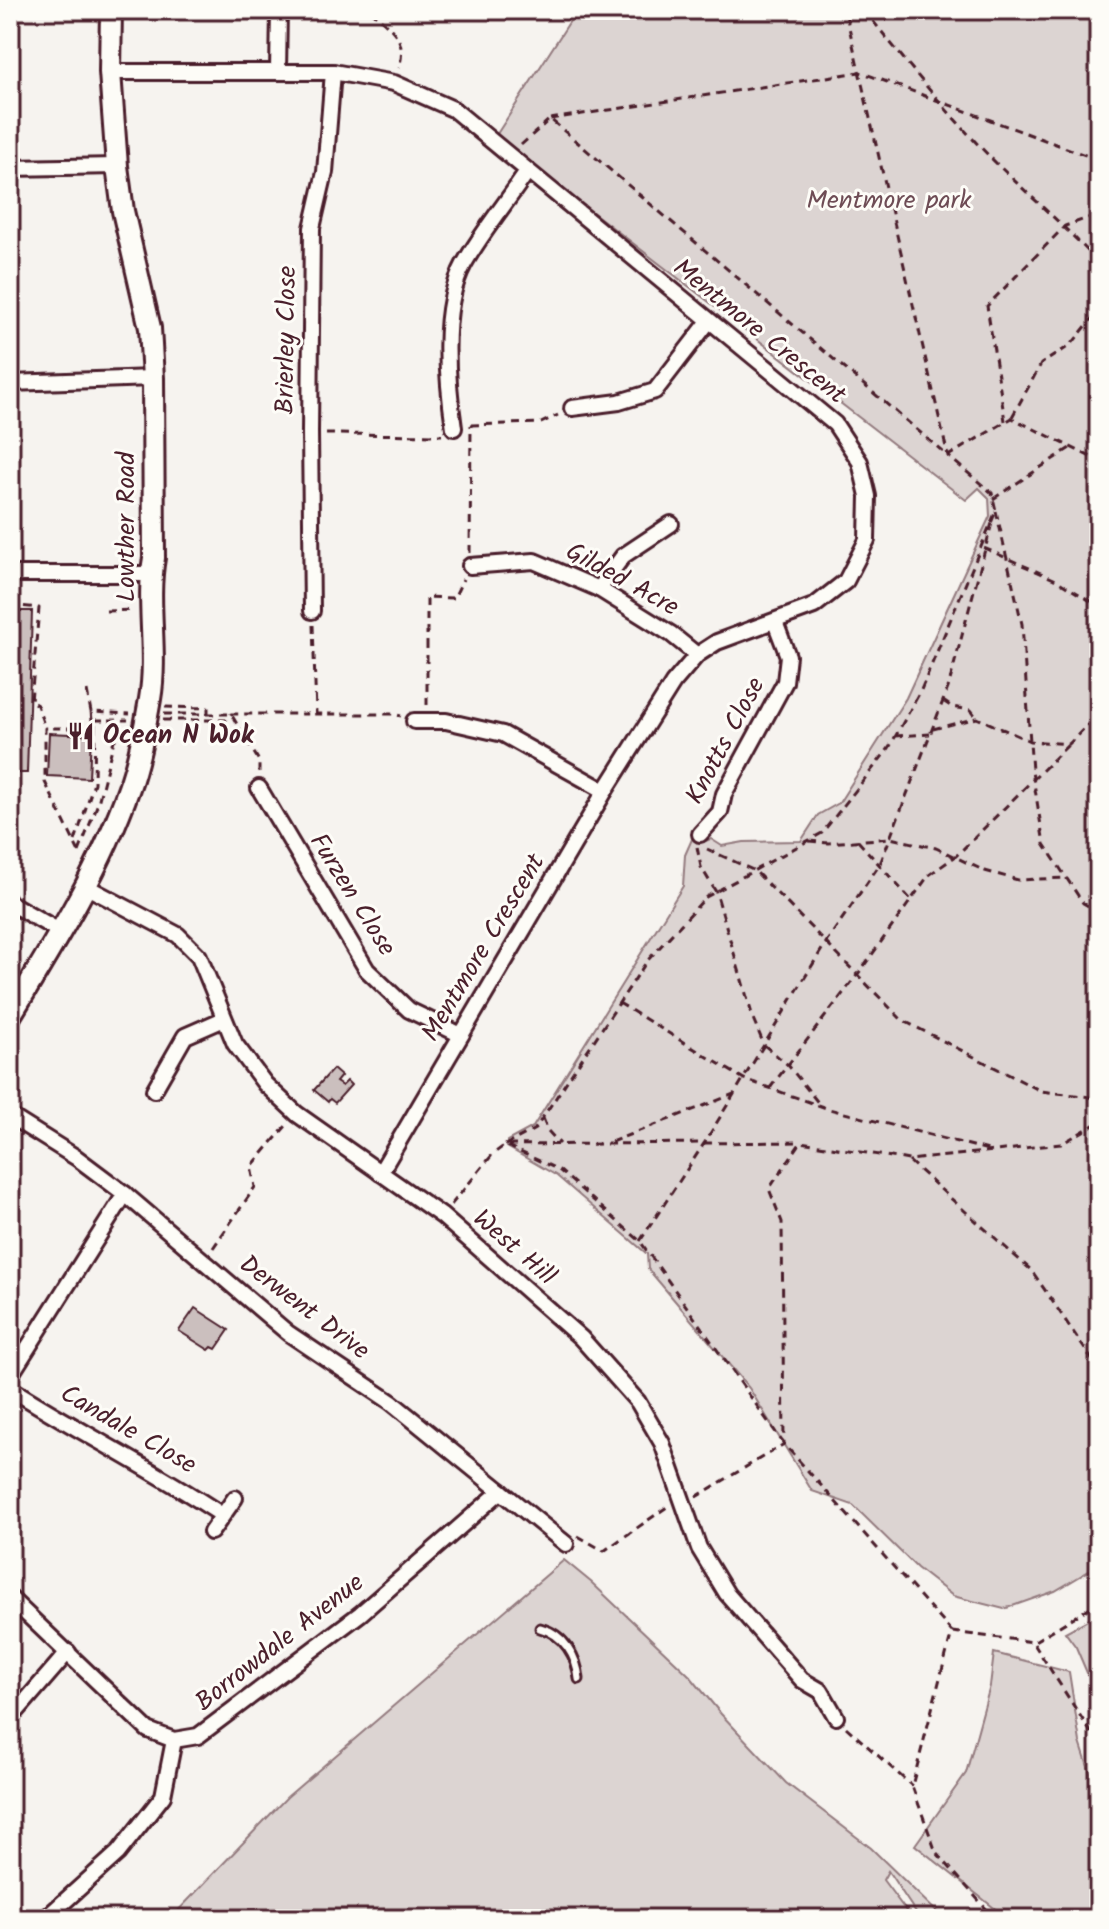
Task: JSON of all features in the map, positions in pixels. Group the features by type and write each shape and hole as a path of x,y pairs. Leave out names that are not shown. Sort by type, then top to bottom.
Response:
{"street":[{"name":"Lowther Road","path":"10,1016 87,887 130,786 151,696 153,378 150,328 123,211 117,166 110,72 111,10"},
{"path":"278,72 279,10"},
{"name":"Mentmore Crescent","path":"110,72 333,72 394,83 453,109 835,424 860,462 868,496 867,540 846,581 814,606 717,642 697,655 673,683 605,791 380,1173"},
{"name":"Brierley Close","path":"312,611 312,228 325,172 333,72"},
{"path":"10,168 117,166"},
{"path":"454,428 449,395 449,314 463,266 527,172"},
{"path":"572,408 619,402 655,391 709,321"},
{"path":"10,383 153,378"},
{"path":"599,589 623,556 671,524"},
{"name":"Gilded Acre","path":"470,566 534,561 599,589 671,634 697,655"},
{"path":"10,574 151,574"},
{"name":"Knotts Close","path":"700,834 720,812 724,794 785,682 788,656 775,622"},
{"path":"414,721 446,721 503,734 605,791"},
{"name":"Furzen Close","path":"259,788 367,970 409,1010 461,1035"},
{"name":"West Hill","path":"87,887 178,935 199,956 235,1044 265,1084 297,1114 442,1216 581,1338 638,1402 662,1443 699,1548 727,1594 802,1680 821,1691 836,1717"},
{"path":"10,903 61,932"},
{"path":"154,1090 185,1036 224,1019"},
{"name":"Derwent Drive","path":"10,1116 77,1158 125,1194 288,1333 391,1402 566,1544"},
{"path":"10,1376 125,1194"},
{"name":"Candale Close","path":"10,1388 75,1429 168,1479 222,1515"},
{"name":"Borrowdale Avenue","path":"174,1740 198,1736 360,1614 501,1491"},
{"path":"211,1532 235,1498"},
{"path":"10,1598 148,1730 174,1740 163,1796 118,1853 45,1919"},
{"path":"10,1719 68,1652"}],"lane":[{"path":"540,1628 564,1642 578,1667 579,1679"}],"path":[{"path":"370,10 398,35 403,53 394,83"},
{"path":"845,10 948,456"},
{"path":"864,10 937,100 998,165 1065,226 1099,263"},
{"path":"509,157 550,119 860,72 1099,160"},
{"path":"550,119 992,493 1022,624 1033,777 1044,844 1083,903 1099,912"},
{"path":"1005,422 987,306 1065,226 1099,214"},
{"path":"948,456 1012,418 1041,364 1071,345 1099,310"},
{"path":"310,433 439,436 454,428 471,425 541,423 572,408"},
{"path":"1012,418 1099,461"},
{"path":"164,714 393,714 414,721 427,709 427,597 454,598 470,566 471,425"},
{"path":"993,499 1071,447"},
{"path":"453,1203 493,1154 535,1129 647,961 706,897 822,833 889,748 921,690 996,511"},
{"path":"983,548 1054,579 1099,606"},
{"path":"640,1241 705,1142 827,941 879,866 943,701 983,548"},
{"path":"106,611 139,610 135,601"},
{"path":"10,605 39,608 31,701 37,705 45,728 45,782 79,852 98,803 114,740 127,733"},
{"path":"312,611 316,713"},
{"path":"87,691 92,720 122,720"},
{"path":"943,701 952,707 971,710 977,718 1030,741 1069,744"},
{"path":"159,707 208,708 208,714"},
{"path":"131,720 135,710"},
{"path":"91,712 130,714"},
{"path":"770,1088 929,875 956,856 1099,713"},
{"path":"158,720 226,720 231,714"},
{"path":"231,714 259,761 259,788"},
{"path":"895,736 931,732 977,718"},
{"path":"75,843 94,783 95,720"},
{"path":"45,728 95,728"},
{"path":"809,841 829,843 890,838 936,848 985,871 1018,880 1067,878"},
{"path":"858,841 911,900"},
{"path":"821,1106 788,1065 764,1045 716,892 701,867 696,843 755,871 902,1020 1041,1091 1099,1098"},
{"path":"619,1003 744,1079 821,1106 993,1151"},
{"path":"608,1144 734,1094"},
{"path":"204,1261 255,1187 251,1167 297,1114"},
{"path":"543,1118 548,1131 560,1144"},
{"path":"505,1145 801,1142 909,1160 1061,1144 1099,1122"},
{"path":"784,1444 782,1222 769,1189 801,1142"},
{"path":"505,1145 559,1170 640,1241 784,1444 952,1632 1033,1642 1099,1602"},
{"path":"909,1160 1032,1271 1099,1370"},
{"path":"566,1544 580,1535 604,1551 681,1497 699,1496 784,1444"},
{"path":"912,1786 952,1632"},
{"path":"1033,1642 1099,1745"},
{"path":"836,1717 912,1786 936,1852 995,1919"}],"green space":[{"name":"Mentmore park","path":"577,10 1099,10 1099,1565 1055,1591 1004,1609 953,1596 917,1568 853,1505 812,1491 749,1388 648,1269 647,1254 557,1176 507,1147 507,1141 533,1127 683,886 685,855 692,839 700,843 711,839 722,846 744,842 801,841 818,815 839,803 906,698 990,516 989,498 979,488 966,500 495,137"},
{"path":"564,1560 690,1676 786,1783 871,1848 944,1919 920,1919 888,1871 883,1880 912,1919 170,1919 287,1797"},
{"path":"1099,1614 1099,1701 1076,1647 1065,1632"},
{"path":"994,1653 1069,1672 1080,1742 1099,1801 1099,1919 1008,1919 915,1845 966,1773 990,1686"}],"building":[{"path":"10,611 32,611 27,773 10,773"},
{"path":"49,733 91,735 89,778 47,776"},
{"path":"333,1069 341,1076 336,1082 342,1086 347,1081 351,1085 335,1103 330,1099 328,1102 314,1090"},
{"path":"195,1308 229,1330 216,1349 212,1347 209,1350 179,1331"}],"place":[{"name":"Ocean N Wok","path":"81,736"}]}
